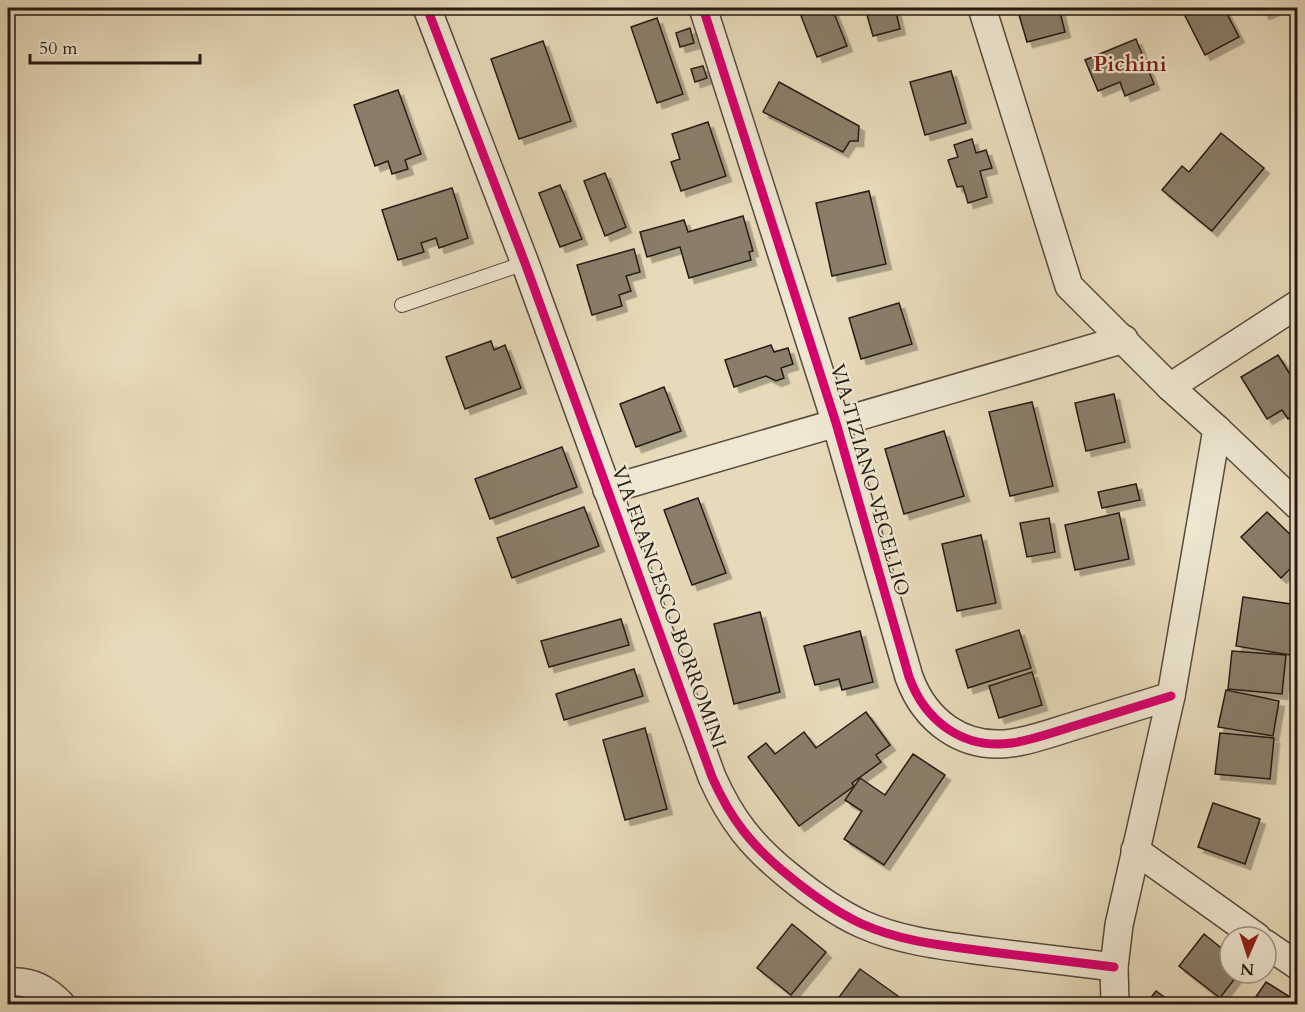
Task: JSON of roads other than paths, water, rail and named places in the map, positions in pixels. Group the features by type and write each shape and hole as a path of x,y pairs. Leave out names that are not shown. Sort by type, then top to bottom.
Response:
{"street":[{"name":"VIA FRANCESCO BORROMINI","path":"427,8 525,262 711,777 736,823 766,857 806,889 843,914 891,935 942,946 1114,967"},
{"name":"VIA TIZIANO VECELLIO","path":"703,8 836,423 909,676 921,703 927,711 957,735 976,742 998,745 1013,743 1171,696"},
{"path":"982,8 1069,286 1170,387 1298,506"},
{"path":"1170,387 1298,304"},
{"path":"607,490 1124,339"},
{"path":"1115,1005 1114,967 1119,925 1171,696 1217,429"},
{"path":"1135,850 1240,925"},
{"path":"1278,952 1298,966"},
{"path":"8,982 31,984 47,991 61,1005"}],"lane":[{"path":"402,305 525,262"}],"district":[{"name":"Pichini","path":"1130,64"}]}
